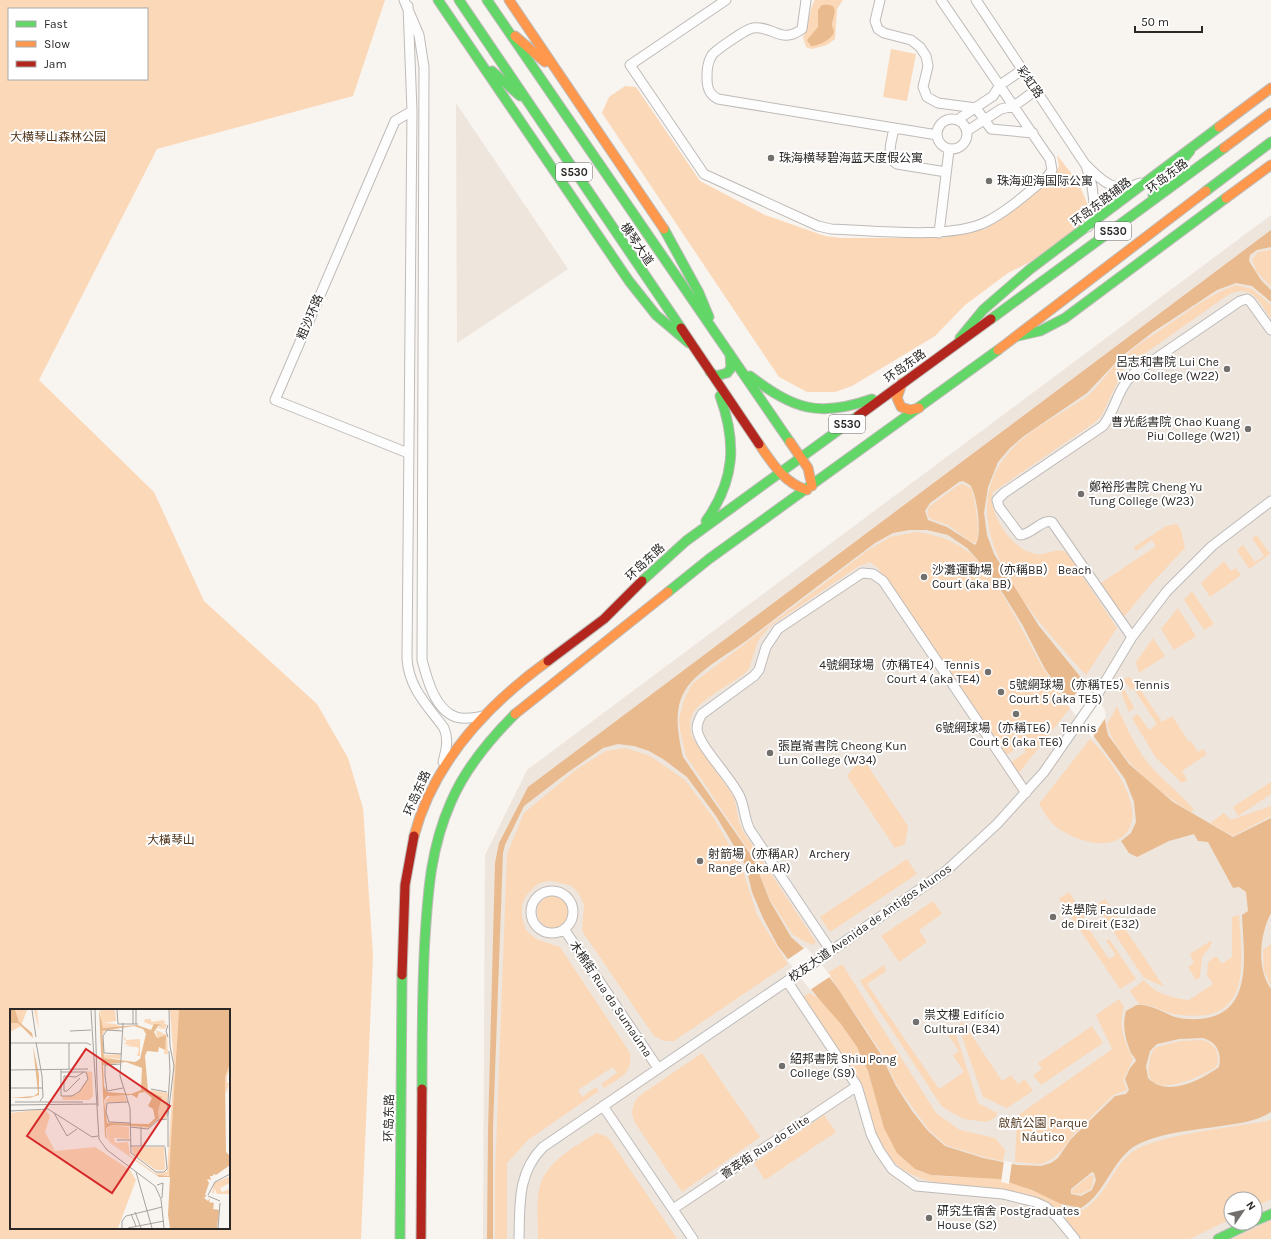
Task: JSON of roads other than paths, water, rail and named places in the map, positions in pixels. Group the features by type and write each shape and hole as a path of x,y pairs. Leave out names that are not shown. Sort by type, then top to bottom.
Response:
{"main road":[{"path":"438,0 629,281 656,316 690,344"},
{"name":"横琴大道","path":"459,0 690,344 780,472 793,485 810,488 808,468 801,457 487,0"},
{"path":"509,0 669,236 699,293 718,336"},
{"path":"505,27 559,75"},
{"path":"476,55 527,103"},
{"name":"环岛东路辅路","path":"954,345 989,305 1029,270 1088,228 1271,88"},
{"name":"环岛东路","path":"400,1239 403,898 409,853 424,801 443,766 456,747 512,688 604,619 665,559 697,532 1138,213 1271,113"},
{"name":"S530","path":"810,488 1015,337 1271,142"},
{"path":"1138,213 1190,151"},
{"path":"1015,337 1040,330 1065,318 1271,165"},
{"path":"710,372 716,376 727,372 731,368 730,354"},
{"path":"739,367 784,400 810,409 824,410 856,405 893,390"},
{"path":"697,532 719,503 729,475 732,459 729,424 723,402 710,372"},
{"path":"902,383 898,398 901,407 910,410 919,408"},
{"path":"421,1239 422,994 429,876 439,833 451,801 478,756 500,729 520,709 630,624 709,559 810,488"},
{"path":"403,993 409,1000 419,999 422,994"},
{"path":"1218,1239 1234,1231"}],"street":[{"path":"726,0 630,65 704,174 818,226 831,229 939,233 984,223 1004,212 1052,170 1050,159 942,0"},
{"path":"806,0 802,29 796,34 782,36 760,28 752,28 712,55 707,69 707,86 712,95 718,99 937,135"},
{"path":"880,0 875,21 878,29 884,33 911,40 920,47 926,56 928,66 923,86 927,97 938,103 976,108 991,129 1033,133"},
{"name":"彩虹路","path":"976,0 1085,164"},
{"path":"406,3 412,111 408,453 408,669 417,694 444,728 447,741 443,766"},
{"path":"406,3 419,35 424,67 422,660 431,688 440,704 448,712 456,717 464,718 484,716"},
{"path":"957,120 965,126 967,136 963,145 954,150 949,150 940,144 937,135 937,130 943,122 948,120 957,120 976,108 993,96 1000,85 1022,70"},
{"path":"967,131 1001,109 1014,106 1036,90"},
{"name":"粗沙环路","path":"408,453 275,400 395,121 412,111"},
{"path":"894,128 890,156 893,162 897,164 946,172"},
{"path":"939,233 949,150"},
{"path":"1085,164 1102,181 1115,187 1130,188 1151,179"},
{"path":"1085,164 1092,186 1094,202 1088,228"},
{"path":"1132,638 1052,522 1045,522 1023,535 1020,535 1014,529 998,504 999,496 1103,426 1112,412 1122,386 1140,369 1240,301 1246,299 1250,301 1258,310 1271,330"},
{"name":"校友大道 Avenida de Antigos Alunos","path":"519,1239 522,1181 530,1163 543,1147 828,954 946,871 997,824 1026,793 1060,750 1096,697 1132,638 1167,591 1195,562 1223,537 1271,501"},
{"path":"828,954 750,830 744,817 738,794 699,736 698,723 706,711 754,676 759,670 766,647 778,629 862,573 873,574 882,580 1026,793"},
{"path":"556,891 562,893 571,901 573,914 569,925 564,929 559,932 546,932 536,925 532,919 532,907 538,896 543,892 556,891"},
{"name":"木棉街 Rua da Sumaúma","path":"564,929 658,1068"},
{"path":"788,980 857,1086 871,1134 879,1150 892,1169 916,1186 1003,1194 1035,1202 1046,1207 1064,1224 1075,1239"},
{"name":"薈萃街 Rua do Elite","path":"673,1209 857,1086"},
{"path":"603,1106 693,1239"}],"place":[{"name":"珠海横琴碧海蓝天度假公寓","path":"771,158"},
{"name":"珠海迎海国际公寓","path":"989,181"},
{"name":"呂志和書院 Lui Che Woo College (W22)","path":"1227,369"},
{"name":"曹光彪書院 Chao Kuang Piu College (W21)","path":"1248,429"},
{"name":"鄭裕彤書院 Cheng Yu Tung College (W23)","path":"1081,494"},
{"name":"沙灘運動場（亦稱BB） Beach Court (aka BB)","path":"924,577"},
{"name":"4號網球場（亦稱TE4） Tennis Court 4 (aka TE4)","path":"988,672"},
{"name":"5號網球場（亦稱TE5） Tennis Court 5 (aka TE5)","path":"1001,692"},
{"name":"6號網球場（亦稱TE6） Tennis Court 6 (aka TE6)","path":"1016,714"},
{"name":"張崑崙書院 Cheong Kun Lun College (W34)","path":"770,753"},
{"name":"射箭場（亦稱AR） Archery Range (aka AR)","path":"700,861"},
{"name":"法學院 Faculdade de Direit (E32)","path":"1053,917"},
{"name":"祟文樓 Edifício Cultural (E34)","path":"916,1022"},
{"name":"紹邦書院 Shiu Pong College (S9)","path":"782,1066"},
{"name":"研究生宿舍 Postgraduates House (S2)","path":"929,1218"}],"park label":[{"name":"大横琴山森林公园","path":"58,137"},
{"name":"大橫琴山","path":"171,840"},
{"name":"啟航公園 Parque Náutico","path":"1043,1130"}]}
